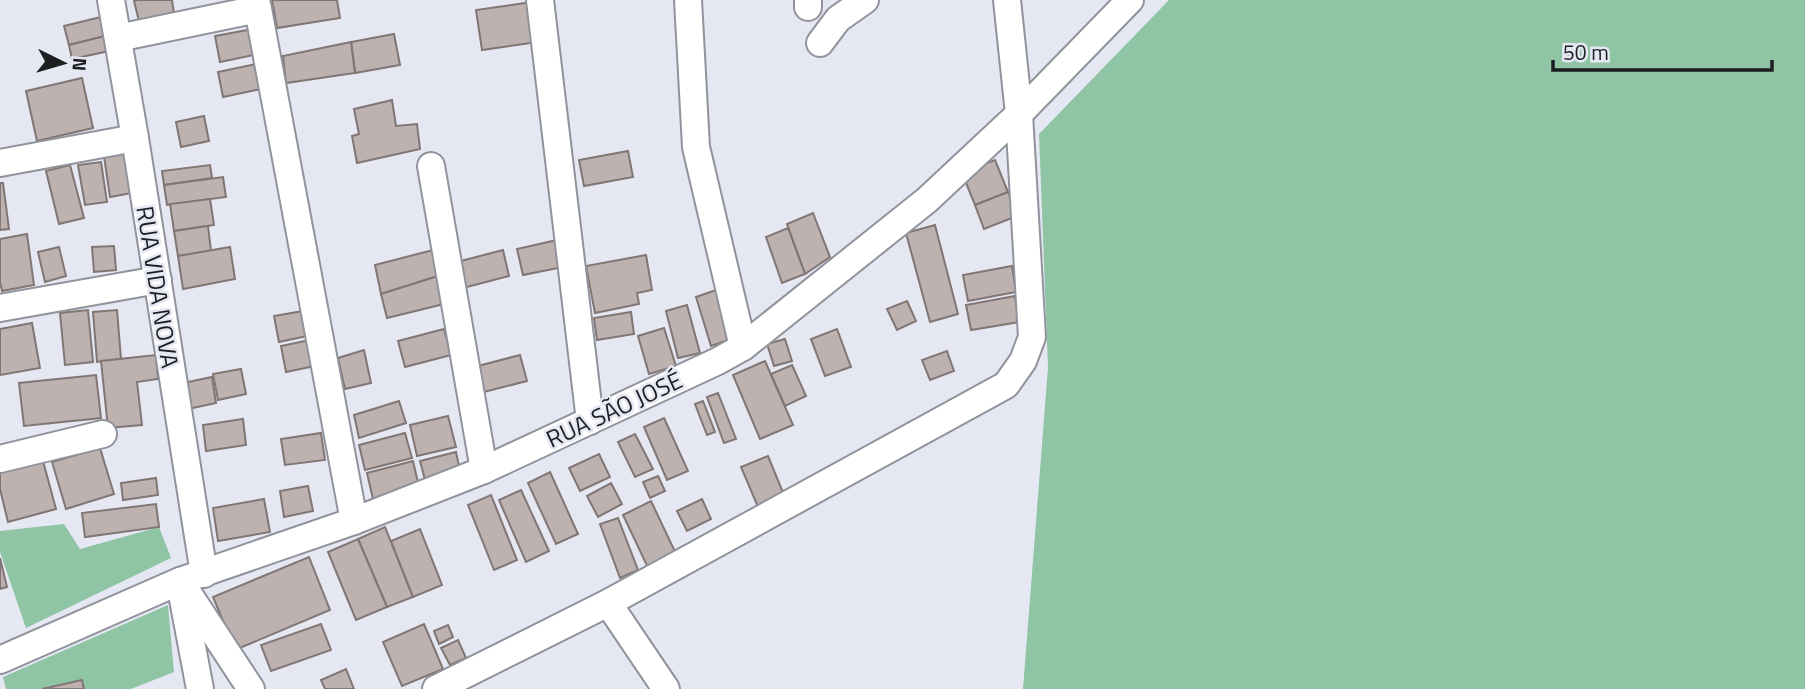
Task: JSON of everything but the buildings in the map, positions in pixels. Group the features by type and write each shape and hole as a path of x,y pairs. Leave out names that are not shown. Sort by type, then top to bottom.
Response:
{"street":[{"name":"RUA VIDA NOVA","path":"111,0 177,408 200,689"},
{"path":"540,0 590,421"},
{"path":"688,0 696,148 743,347"},
{"path":"820,43 838,19 865,0"},
{"path":"436,689 608,603 1006,385 1023,361 1032,337 1019,114 1007,0"},
{"name":"RUA SÃO JOSÉ","path":"0,660 192,577 354,521 484,470 743,347 927,200 1019,114 1130,0"},
{"path":"118,38 257,4 354,521"},
{"path":"0,163 135,138"},
{"path":"431,166 484,470"},
{"path":"0,308 158,280"},
{"path":"0,458 103,434"},
{"path":"192,577 251,689"},
{"path":"608,603 666,689"}],"green space":[{"path":"1169,0 1805,0 1805,689 1023,689 1048,367 1039,134"},
{"path":"64,524 80,549 159,527 171,558 26,628 0,552 0,531"},
{"path":"168,605 174,672 131,689 6,689 3,677"}]}
